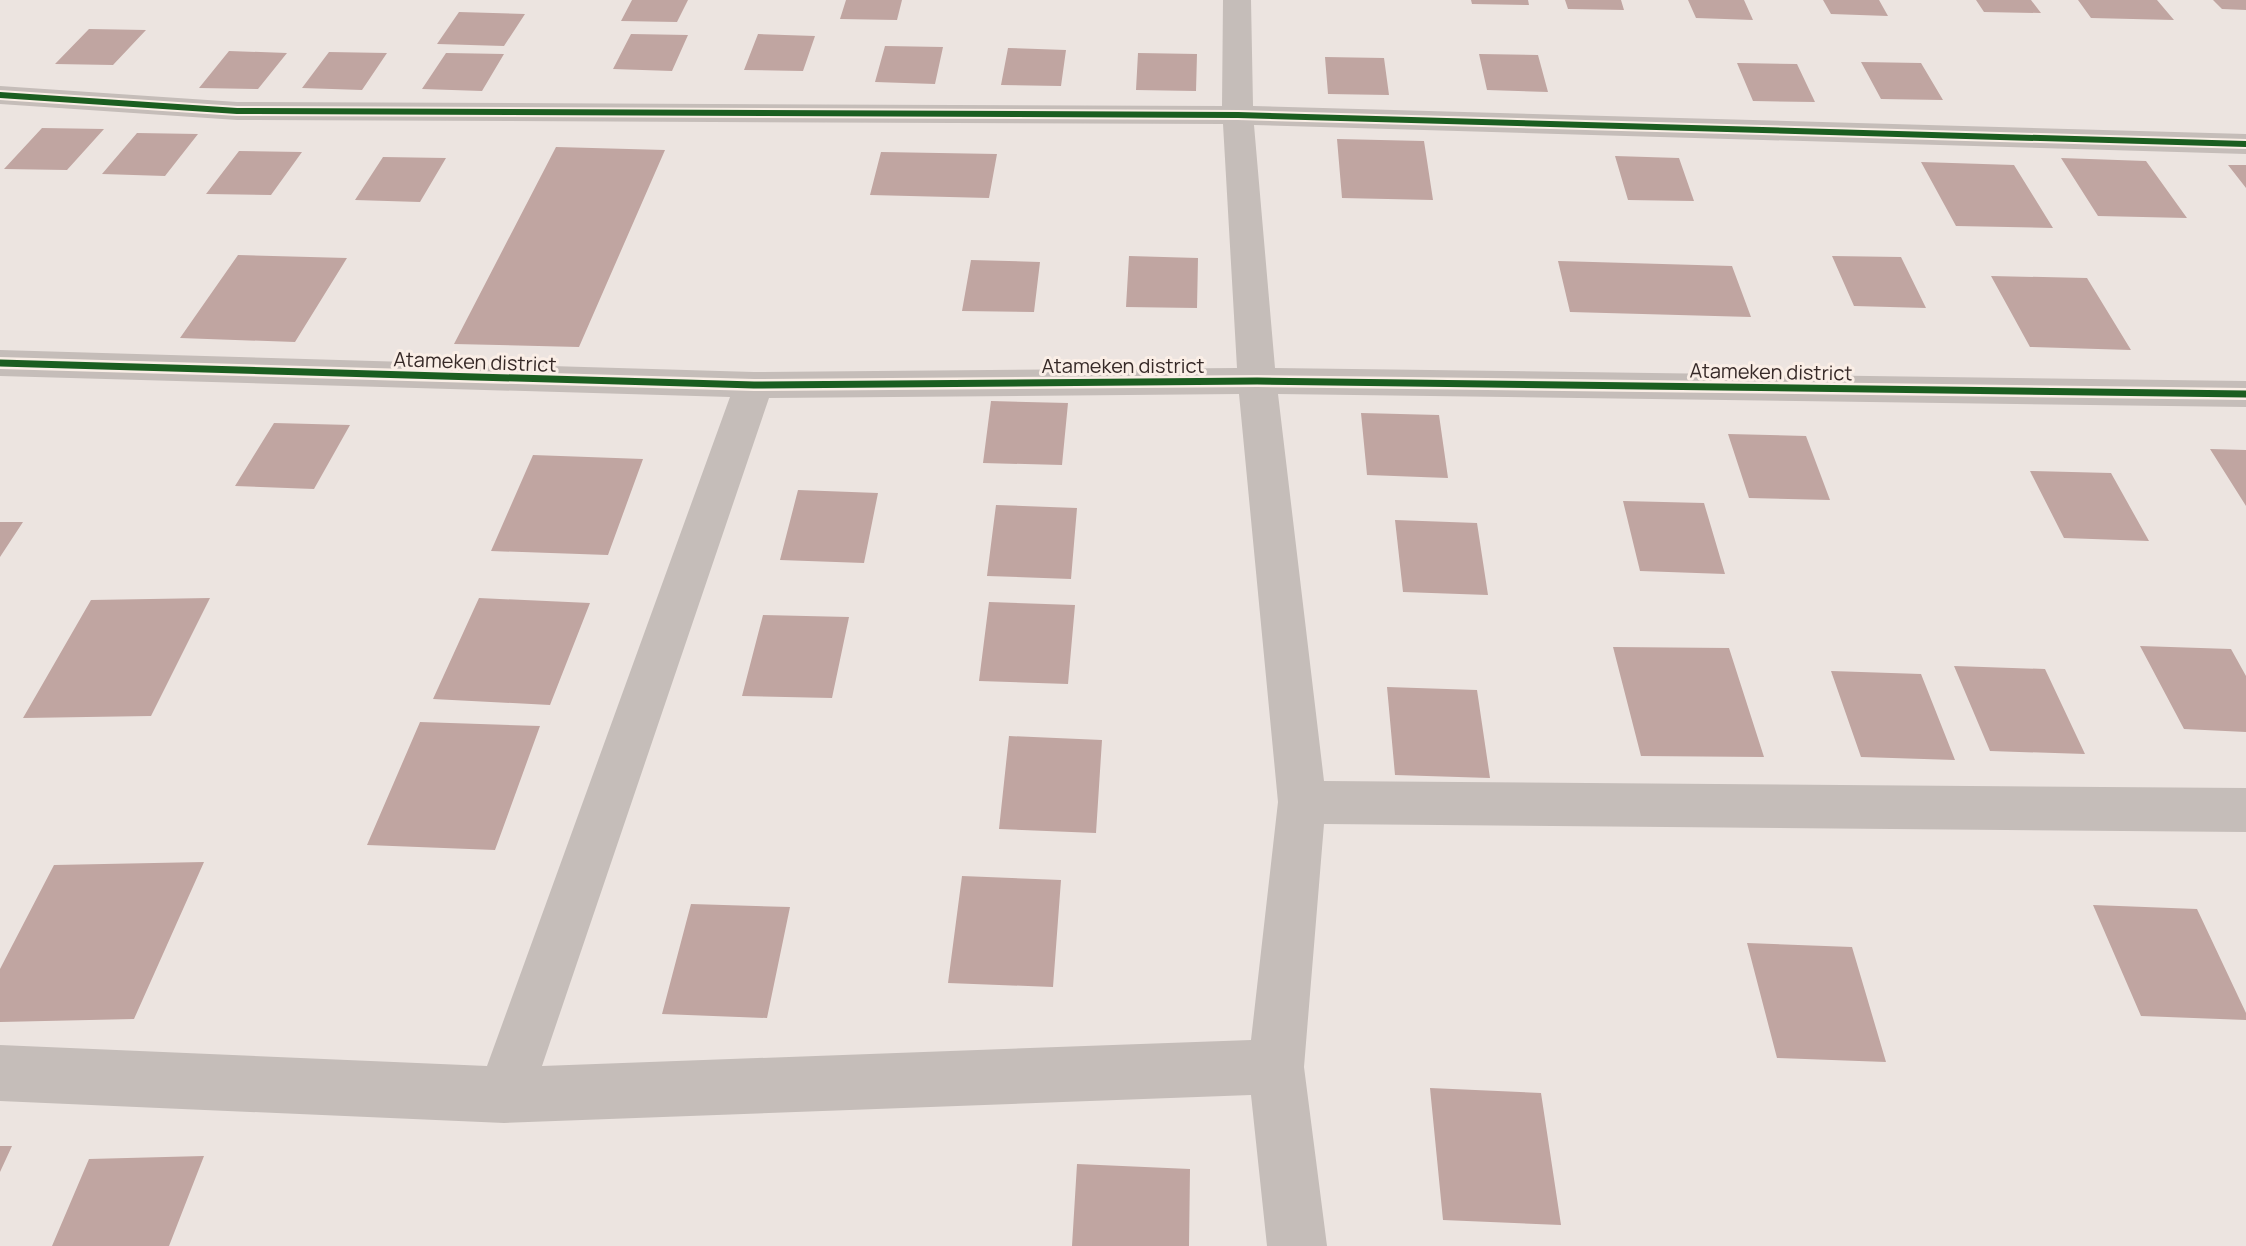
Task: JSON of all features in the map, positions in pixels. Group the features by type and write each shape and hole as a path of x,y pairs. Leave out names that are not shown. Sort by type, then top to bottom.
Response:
{"street":[{"path":"1237,0 1238,115 1257,381 1302,802 1276,1067 1297,1246"},
{"path":"0,95 237,111 1238,115 2246,144"},
{"name":"Atameken district","path":"0,363 754,385 1257,381 2246,394"},
{"path":"504,1095 754,385"},
{"path":"1302,802 2246,810"},
{"path":"0,1073 504,1095 1276,1067"}],"building":[{"path":"632,0 688,0 677,22 621,21"},
{"path":"846,0 902,0 897,20 840,19"},
{"path":"1471,0 1528,0 1529,5 1472,4"},
{"path":"1565,0 1621,0 1624,10 1568,9"},
{"path":"1688,0 1744,0 1753,20 1696,18"},
{"path":"1823,0 1879,0 1888,16 1831,14"},
{"path":"1976,0 2031,0 2041,13 1984,12"},
{"path":"2078,0 2157,0 2174,20 2091,18"},
{"path":"2213,0 2246,0 2246,10 2222,9"},
{"path":"459,12 525,14 504,46 437,44"},
{"path":"89,29 146,30 113,65 55,64"},
{"path":"631,34 688,35 672,71 613,69"},
{"path":"758,34 815,36 803,71 744,70"},
{"path":"885,46 943,47 935,84 875,82"},
{"path":"1008,48 1066,50 1061,86 1001,85"},
{"path":"229,51 287,53 258,89 199,88"},
{"path":"329,52 387,53 362,90 302,88"},
{"path":"446,53 504,54 482,91 422,89"},
{"path":"1138,53 1197,54 1196,91 1136,90"},
{"path":"1479,54 1538,55 1548,92 1487,90"},
{"path":"1325,57 1384,58 1389,95 1328,94"},
{"path":"1861,62 1921,63 1943,100 1881,99"},
{"path":"1737,63 1797,64 1815,102 1753,101"},
{"path":"42,128 104,129 67,170 4,169"},
{"path":"137,133 198,134 165,176 102,174"},
{"path":"1337,139 1424,141 1433,200 1342,198"},
{"path":"556,147 665,150 579,347 454,344"},
{"path":"239,151 302,152 271,195 206,194"},
{"path":"881,152 997,154 989,198 870,195"},
{"path":"1615,156 1679,158 1694,201 1628,200"},
{"path":"383,157 446,158 420,202 355,200"},
{"path":"2061,158 2146,161 2187,218 2098,216"},
{"path":"1921,162 2014,165 2053,228 1956,226"},
{"path":"2228,165 2246,165 2246,188"},
{"path":"238,255 347,258 295,342 180,338"},
{"path":"1129,256 1198,258 1197,308 1126,307"},
{"path":"1832,256 1901,257 1926,308 1854,306"},
{"path":"971,260 1040,262 1034,312 962,311"},
{"path":"1558,261 1732,266 1751,317 1570,312"},
{"path":"1991,276 2087,278 2131,350 2030,347"},
{"path":"991,401 1068,403 1062,465 983,463"},
{"path":"1361,413 1439,415 1448,478 1367,475"},
{"path":"274,423 350,425 314,489 235,486"},
{"path":"1728,434 1806,436 1830,500 1749,498"},
{"path":"2210,449 2246,450 2246,506"},
{"path":"533,455 643,459 608,555 491,551"},
{"path":"2030,471 2111,473 2149,541 2064,538"},
{"path":"798,490 878,493 864,563 780,560"},
{"path":"1623,501 1704,503 1725,574 1640,571"},
{"path":"996,505 1077,508 1071,579 987,576"},
{"path":"1395,520 1477,523 1488,595 1403,592"},
{"path":"0,522 23,522 0,557"},
{"path":"210,598 151,716 23,718 91,600"},
{"path":"479,598 590,603 550,705 433,699"},
{"path":"989,602 1075,605 1068,684 979,681"},
{"path":"763,615 849,617 832,698 742,696"},
{"path":"2140,646 2231,649 2246,676 2246,732 2184,729"},
{"path":"1613,647 1729,648 1764,757 1641,756"},
{"path":"1954,666 2045,669 2085,754 1990,751"},
{"path":"1831,671 1921,674 1955,760 1861,757"},
{"path":"1387,687 1477,690 1490,778 1395,775"},
{"path":"420,722 540,726 495,850 367,845"},
{"path":"1009,736 1102,740 1096,833 999,829"},
{"path":"204,862 134,1019 0,1022 0,969 54,865"},
{"path":"962,876 1061,880 1053,987 948,983"},
{"path":"691,904 790,907 767,1018 662,1014"},
{"path":"2093,905 2197,909 2246,1013 2246,1020 2141,1016"},
{"path":"1747,943 1852,947 1886,1062 1777,1058"},
{"path":"1430,1088 1541,1093 1561,1225 1443,1220"},
{"path":"0,1146 12,1146 0,1172"},
{"path":"204,1156 169,1246 52,1246 89,1159"},
{"path":"1077,1164 1190,1169 1189,1246 1072,1246"}],"cycle path":[{"path":"0,95 237,111 1238,115 2246,144"},
{"path":"0,363 754,385 1257,381 2246,394"}]}
